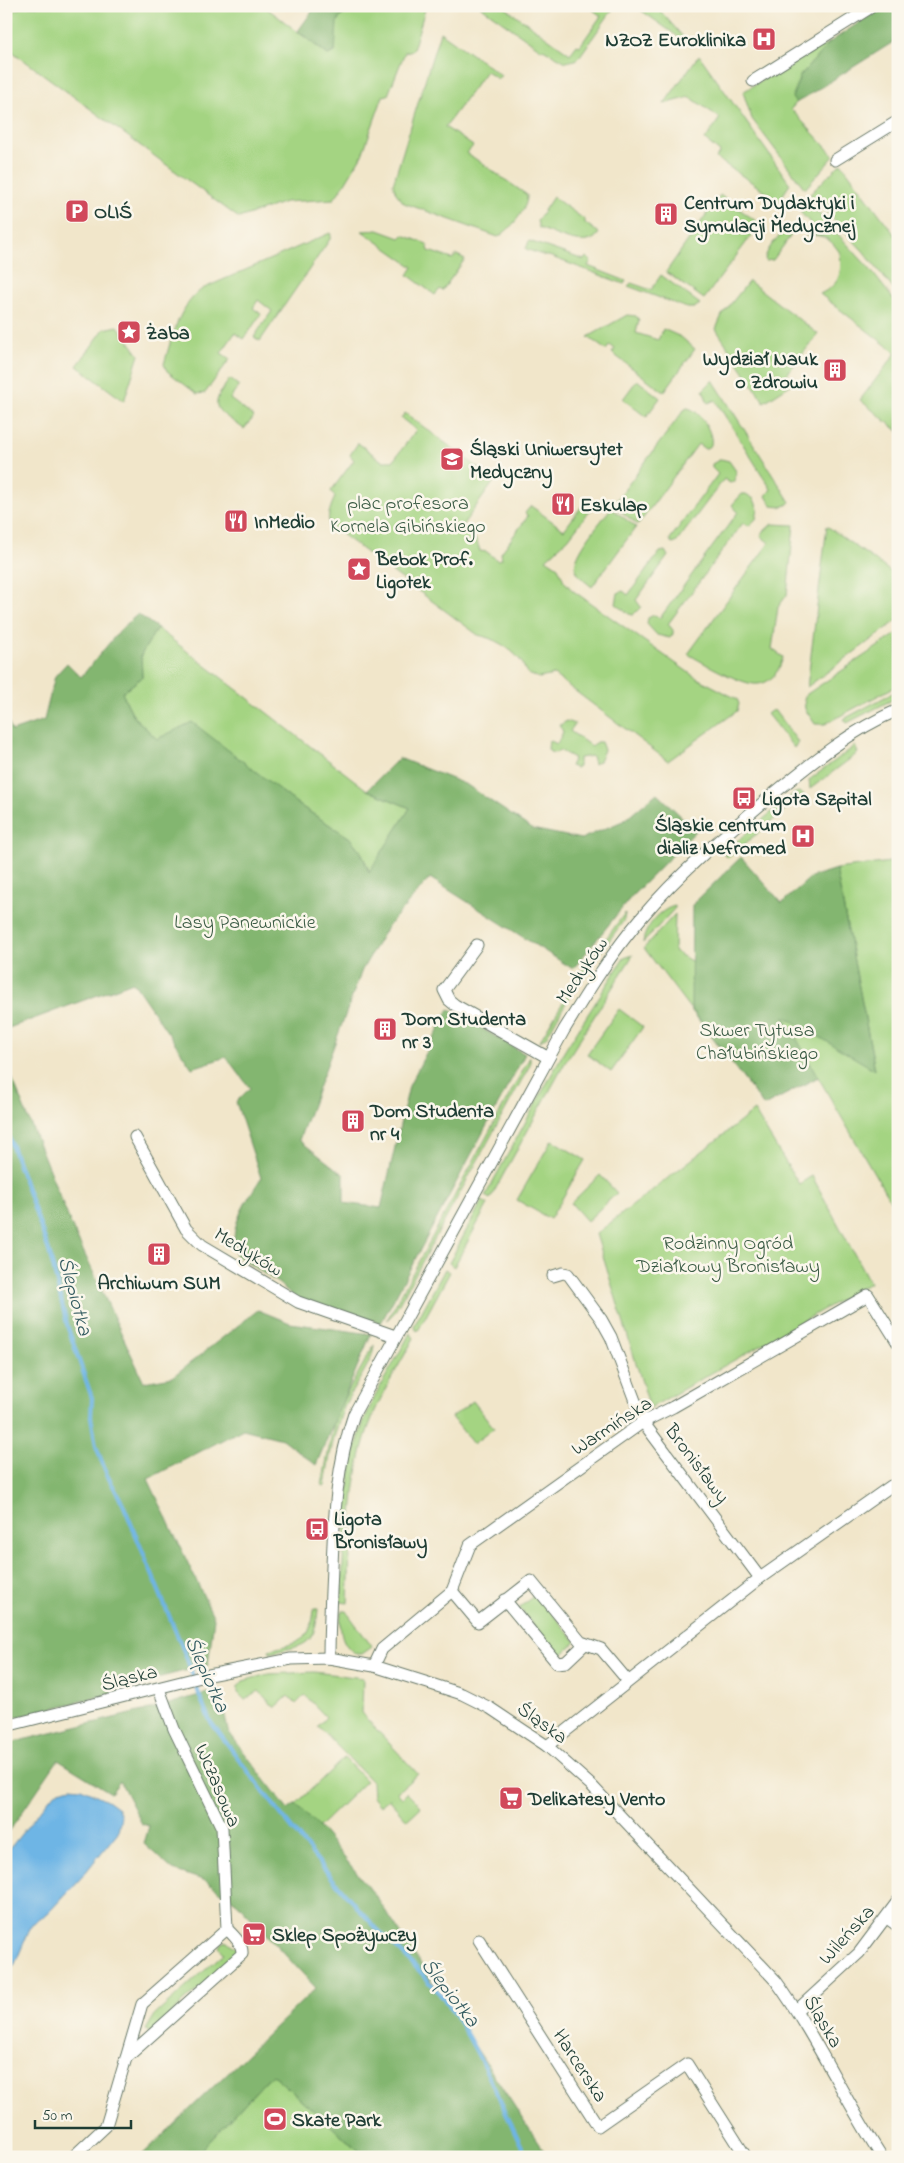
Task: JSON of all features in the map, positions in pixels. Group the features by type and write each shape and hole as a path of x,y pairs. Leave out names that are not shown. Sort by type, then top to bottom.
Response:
{"street":[{"path":"753,81 873,6"},
{"path":"835,160 898,121"},
{"name":"Medyków","path":"329,1658 335,1508 344,1449 359,1403 548,1057 603,968 642,918 671,886 720,838 789,781 851,735 898,710"},
{"path":"477,945 444,990 449,1000 548,1057"},
{"name":"Medyków","path":"135,1137 186,1229 202,1246 298,1302 395,1336"},
{"name":"Bronisławy","path":"554,1276 563,1273 568,1274 601,1319 611,1337 643,1422 760,1578"},
{"name":"Warmińska","path":"374,1666 382,1649 452,1590 470,1545 643,1422 868,1295 898,1343"},
{"path":"548,1746 760,1578 896,1488"},
{"path":"452,1590 478,1622 531,1581 585,1644 601,1649 628,1681"},
{"path":"505,1600 558,1663 566,1662 581,1650 585,1644"},
{"name":"Śląska","path":"6,1726 182,1682 268,1663 329,1658 374,1666 462,1694 506,1718 548,1746 592,1786 776,1981 797,2010 863,2128 882,2157"},
{"name":"Wczasowa","path":"159,1689 174,1729 222,1828 227,1929"},
{"name":"Wileńska","path":"797,2010 859,1953 898,1901"},
{"path":"887,1918 898,1926"},
{"path":"75,2155 106,2126 126,2058 142,2004 227,1929 238,1941 242,1954 126,2058"},
{"name":"Harcerska","path":"479,1940 598,2126 687,2064 746,2157"}],"green space":[{"path":"24,6 264,6 328,55 335,52 336,25 343,15 352,11 378,6 426,6 413,50 405,52 388,95 383,96 362,155 334,199 285,202 239,218 6,47 6,14"},
{"path":"316,6 372,6 344,13 337,22 335,52 328,55 298,31"},
{"path":"480,6 503,6 570,54 577,45 580,46 601,16 588,6 615,6 580,56 575,60 566,62 542,50"},
{"path":"635,6 656,6 691,46"},
{"path":"884,6 898,6 898,39 796,103 792,98 800,76 830,42"},
{"path":"440,32 501,75 498,79 486,71 445,127 473,146 467,153 527,195 525,206 517,219 498,237 404,203 396,193 393,184"},
{"path":"830,42 800,76 793,98 796,103 791,109 834,156 805,189 752,119 743,92"},
{"path":"699,55 790,184 779,201 716,158 720,152 705,140 720,118 690,97 664,104"},
{"path":"841,163 898,239 898,295 864,252 810,194"},
{"path":"720,195 760,224 704,299 666,272"},
{"path":"553,197 585,220 585,223 599,233 587,241 579,241 571,240 539,228 537,221"},
{"path":"806,205 813,207 869,268 898,305 898,431 860,400 896,353 820,294 832,286 838,278 841,267 840,253 826,238 816,235 805,236 813,226 800,212"},
{"path":"378,230 400,238 403,235 427,244 429,251 452,259 457,255 465,259 442,291 440,289 435,295 408,275 413,267 362,231"},
{"path":"786,230 789,230 792,234 773,260 766,261 765,258 771,246"},
{"path":"330,233 330,239 260,341 254,337 272,311 258,300 253,308 261,314 244,339 235,333 221,353 230,359 205,393 197,394 167,371 164,364 177,323 187,305 202,289"},
{"path":"529,241 584,260 586,257 591,261 588,266 626,281 624,284 526,249"},
{"path":"661,275 700,304 694,308 687,308 628,286 631,283 651,290"},
{"path":"749,281 818,334 787,374 795,382 764,402 716,329 722,315"},
{"path":"627,315 636,316 639,320 636,333 658,340 663,329 681,337 695,349 664,392 612,353 615,349 610,345 606,350 588,337"},
{"path":"118,326 139,355 124,401 77,366 104,329"},
{"path":"230,379 239,386 230,399 254,417 244,429 221,413 218,408 218,397"},
{"path":"637,380 660,398 646,417 623,399"},
{"path":"713,380 790,502 786,505 772,506 766,496 771,489 715,400 708,403 703,390"},
{"path":"687,408 692,409 705,422 710,434 711,445 705,449 698,444 638,525 613,505"},
{"name":"plac profesora Kornela Gibińskiego","path":"405,413 495,480 462,526 474,537 480,551 487,552 497,560 502,559 501,553 528,516 525,513 531,506 564,530 588,498 592,508 568,539 546,559 558,567 564,581 572,590 695,677 737,699 739,704 737,711 668,761 554,675 539,678 528,674 521,662 507,648 496,641 478,635 329,525 329,514 335,497 331,491 354,460 350,455 358,443 382,461 393,461 416,430 401,418"},
{"path":"721,459 729,461 736,471 735,481 730,483 724,479 676,543 672,544 670,539 718,474 712,468 712,464"},
{"path":"742,494 746,494 754,499 758,509 756,519 749,526 743,523 668,624 673,630 670,638 657,635 647,624 648,618 654,615 660,618 738,512 732,505"},
{"path":"611,508 636,527 592,587 578,574 576,563 583,547"},
{"path":"772,524 794,525 787,595 778,607 772,649 783,657 780,666 771,678 763,683 751,684 723,673 688,654 769,543 761,536"},
{"path":"827,526 898,577 898,620 807,687"},
{"path":"665,551 668,556 636,600 641,607 633,615 629,614 616,604 618,593 623,591 628,595 660,552"},
{"name":"Lasy Panewnickie","path":"138,614 157,628 141,655 142,677 122,693 134,717 157,739 192,722 299,805 350,838 361,852 369,872 410,808 367,790 399,758 467,785 532,829 581,839 625,820 657,793 696,831 631,897 573,969 430,878 387,927 362,970 299,1140 344,1175 344,1203 381,1208 409,1086 449,1009 525,1054 381,1323 297,1299 278,1283 236,1255 234,1234 236,1224 244,1205 261,1178 236,1102 250,1088 226,1057 192,1068 133,982 6,1029 6,716 12,731 44,720 55,676 67,663 81,677 121,629"},
{"path":"157,628 367,790 410,808 370,872 361,852 350,838 299,805 192,723 157,739 134,717 122,693 142,677 141,655"},
{"path":"898,633 898,685 825,724 815,724 805,709 804,698 807,694"},
{"path":"898,690 898,697 847,723 844,719"},
{"path":"774,710 798,742 794,748 767,714"},
{"path":"567,721 575,724 570,731 592,747 596,742 601,742 604,750 599,761 594,764 592,756 579,758 579,766 576,768 570,766 574,758 559,750 556,753 550,752 548,749 549,740 557,744 563,732 560,725"},
{"path":"855,746 858,753 810,789 809,780"},
{"path":"798,792 804,794 728,858 723,853 793,794"},
{"name":"Skwer Tytusa Chałubińskiego","path":"741,857 782,903 811,877 836,869 875,1070 784,1016 818,1077 764,1106 691,1008 692,905"},
{"name":"Skwer Tytusa Chałubińskiego","path":"898,861 898,1214 818,1077 764,1106 644,948 675,914 674,951 875,1069 836,869"},
{"path":"675,906 643,943 646,931 654,920 664,911"},
{"path":"625,913 624,920 572,992 547,1036 539,1042 580,974"},
{"path":"633,955 566,1061 490,1199 485,1196 565,1050 624,958"},
{"path":"619,1009 643,1027 611,1072 587,1054"},
{"path":"530,1057 530,1065 394,1313 387,1320"},
{"path":"6,1063 73,1229 144,1382 172,1377 258,1310 290,1323 371,1334 316,1465 282,1439 243,1429 148,1479 214,1618 208,1665 149,1680 149,1684 6,1720"},
{"name":"Rodzinny Ogród Działkowy Bronisławy","path":"754,1111 799,1184 812,1176 870,1283 650,1408 596,1234"},
{"path":"552,1140 585,1160 550,1219 517,1200"},
{"path":"600,1175 617,1193 587,1221 571,1203"},
{"path":"482,1201 488,1204 454,1267 449,1263"},
{"path":"445,1269 450,1272 418,1331 414,1326"},
{"path":"410,1333 414,1338 379,1403 362,1447 352,1513 348,1603 341,1602 346,1511 357,1443 374,1398"},
{"path":"374,1345 370,1360 348,1398 341,1415 332,1445 325,1486 322,1485 334,1422 342,1402"},
{"path":"473,1401 494,1428 473,1444 452,1417"},
{"path":"536,1594 576,1642 561,1655 557,1655 520,1609 521,1606"},
{"path":"314,1609 318,1609 314,1631 306,1643 270,1653 269,1650 296,1642 306,1635 310,1629"},
{"path":"341,1611 346,1611 372,1647 362,1654 356,1654 346,1645 341,1629"},
{"path":"314,1672 363,1678 362,1714 418,1774 397,1792 402,1798 407,1793 421,1807 407,1820 389,1800 390,1798 380,1806 373,1797 372,1782 318,1726 326,1717 305,1695 296,1704 288,1696 275,1708 259,1691 245,1700 238,1693 238,1687 243,1681 268,1674"},
{"path":"220,1689 228,1731 288,1810 296,1804 319,1827 375,1895 548,2157 366,2157 272,2074 195,2157 140,2157 316,1988 237,1903 206,1881 173,1870 144,1844 149,1826 142,1824 120,1781 111,1793 58,1760 6,1836 6,1744 155,1708"},
{"path":"344,1758 366,1781 319,1827 296,1804"},
{"path":"227,1941 237,1949 236,1955 150,2033 146,2030 155,2015 224,1953 219,1947 221,1943"},
{"name":"Skate Park","path":"272,2074 366,2157 195,2157"}],"water":[{"path":"71,1787 81,1788 107,1800 118,1808 121,1816 118,1832 81,1878 48,1913 31,1926 14,1966 6,1975 6,1853 51,1797 59,1790"}],"waterway":[{"name":"Ślepiotka","path":"6,1129 49,1251 68,1328 92,1398 91,1417 96,1446 107,1475 123,1504 187,1659 210,1721 325,1870 366,1917 442,1996 472,2044 527,2157"}],"place":[{"name":"NZOZ Euroklinika","path":"764,39"},
{"name":"OLIŚ","path":"77,211"},
{"name":"Centrum Dydaktyki i Symulacji Medycznej","path":"666,214"},
{"name":"Żaba","path":"129,332"},
{"name":"Wydział Nauk o Zdrowiu","path":"835,370"},
{"name":"Śląski Uniwersytet Medyczny","path":"452,459"},
{"name":"Eskulap","path":"563,504"},
{"name":"InMedio","path":"236,521"},
{"name":"Bebok Prof. Ligotek","path":"359,569"},
{"name":"Ligota Szpital","path":"744,798"},
{"name":"Śląskie centrum dializ Nefromed","path":"803,836"},
{"name":"Dom Studenta nr 3","path":"385,1029"},
{"name":"Dom Studenta nr 4","path":"353,1121"},
{"name":"Archiwum SUM","path":"159,1254"},
{"name":"Ligota Bronisławy","path":"317,1529"},
{"name":"Delikatesy Vento","path":"511,1798"},
{"name":"Sklep Spożywczy","path":"254,1934"},
{"name":"Skate Park","path":"275,2119"}]}
